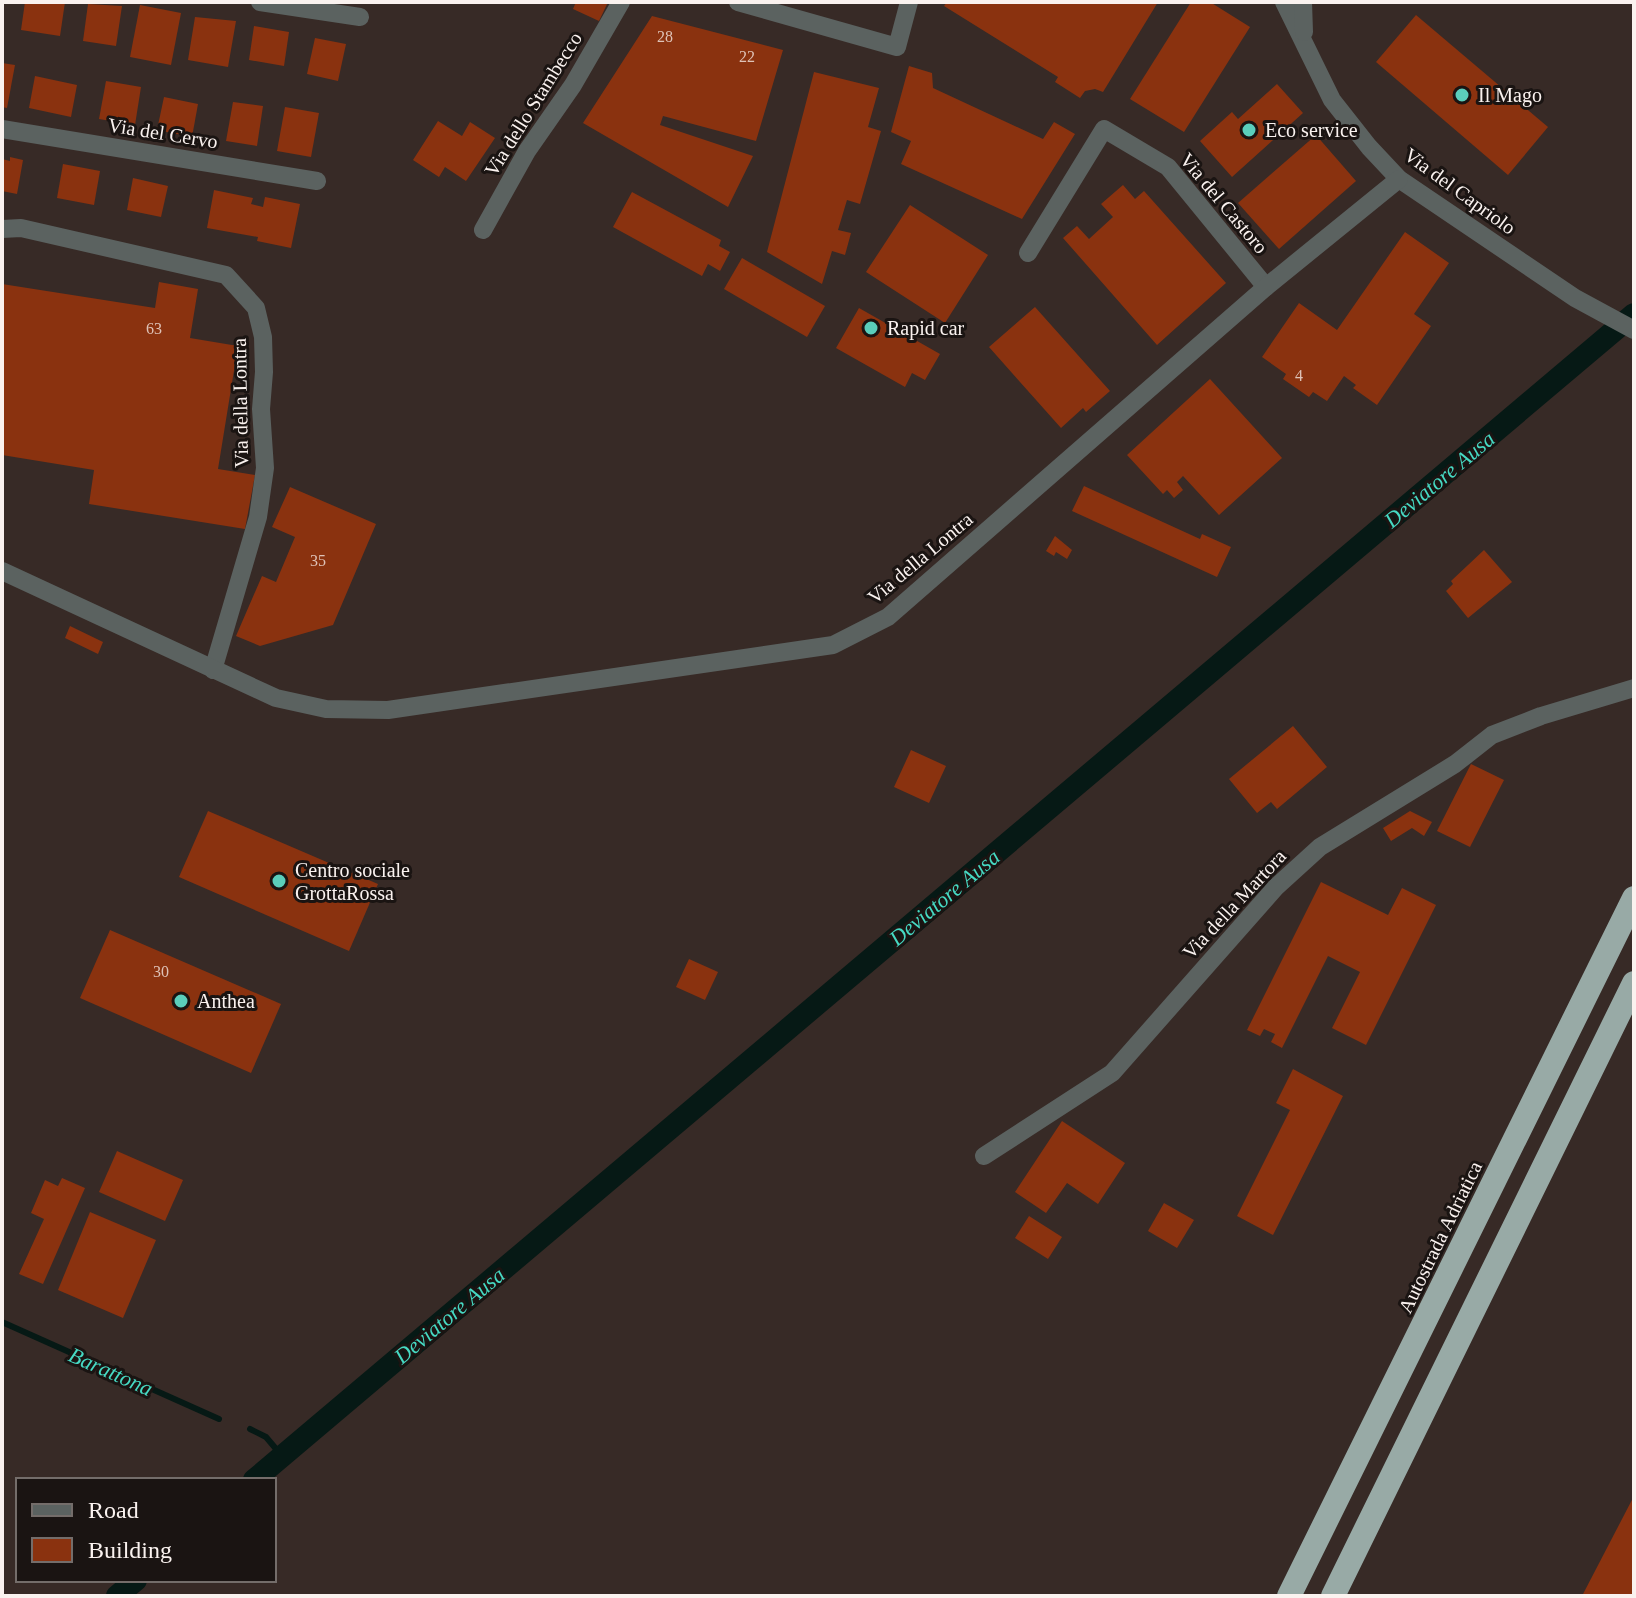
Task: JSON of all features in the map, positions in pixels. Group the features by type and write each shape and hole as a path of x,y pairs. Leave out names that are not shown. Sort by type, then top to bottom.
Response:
{"highway":[{"name":"Autostrada Adriatica","path":"1289,1596 1634,898"},
{"path":"1333,1596 1634,983"}],"street":[{"path":"260,2 360,17"},
{"name":"Via dello Stambecco","path":"483,230 527,151 573,85 621,2"},
{"path":"738,2 897,47 909,2"},
{"name":"Via del Capriolo","path":"1284,2 1332,100 1399,179 1586,303 1634,330"},
{"name":"Via del Capriolo","path":"1303,2 1305,43"},
{"name":"Via del Cervo","path":"2,129 317,181"},
{"name":"Via del Castoro","path":"1028,253 1104,129 1168,167 1266,287"},
{"name":"Via della Lontra","path":"2,571 276,698 326,709 388,710 833,645 888,617 1266,287 1399,179"},
{"name":"Via della Lontra","path":"2,229 21,228 226,275 256,308 263,337 261,409 265,468 258,517 213,670"},
{"name":"Via della Martora","path":"984,1156 1112,1073 1276,887 1320,847 1455,764 1492,735 1541,716 1634,688"}],"building":[{"path":"25,2 65,2 60,36 21,30"},
{"path":"576,2 608,2 599,21 573,9"},
{"path":"947,2 1158,2 1103,92 1095,89 1085,91 1080,98 1055,82 1058,77 944,6"},
{"path":"1191,2 1210,2 1250,27 1184,132 1130,99"},
{"path":"88,4 122,6 116,46 83,41"},
{"path":"140,5 181,13 171,65 130,57"},
{"name":"Il Mago","path":"1416,15 1548,127 1508,175 1376,62"},
{"path":"652,16 783,50 756,141 663,116 660,125 753,156 728,207 583,123"},
{"path":"195,17 236,21 228,67 188,60"},
{"path":"254,26 289,32 284,66 249,60"},
{"path":"315,38 346,44 338,81 307,74"},
{"path":"2,63 15,65 7,108 2,107"},
{"path":"909,66 932,73 933,88 1043,139 1054,122 1075,134 1022,219 901,164 911,141 891,132"},
{"path":"814,72 879,88 868,127 881,131 860,204 847,200 838,230 851,233 845,255 832,251 822,284 767,252"},
{"path":"35,76 77,85 71,117 29,108"},
{"path":"106,81 141,87 135,125 99,119"},
{"name":"Eco service","path":"1277,84 1303,113 1232,177 1200,141 1232,112 1238,119"},
{"path":"164,97 198,104 192,137 157,130"},
{"path":"233,102 263,106 257,146 226,141"},
{"path":"285,107 319,113 311,157 277,151"},
{"path":"438,121 462,136 470,122 495,138 466,181 445,167 439,177 413,160"},
{"path":"1316,135 1356,181 1279,249 1238,203"},
{"path":"10,157 23,160 17,194 2,191 2,159 10,161"},
{"path":"63,164 100,171 94,205 57,198"},
{"path":"133,178 168,186 161,217 127,210"},
{"path":"1123,185 1135,199 1144,191 1226,283 1157,345 1063,238 1077,226 1089,239 1113,217 1101,204"},
{"path":"214,190 253,198 251,204 263,207 265,197 300,204 291,248 257,241 258,237 207,228"},
{"path":"632,192 721,240 719,246 730,252 720,271 708,264 702,276 613,227"},
{"path":"910,205 988,255 945,323 866,272"},
{"path":"1405,232 1449,263 1414,314 1431,326 1377,405 1353,388 1356,385 1344,376 1327,401 1313,392 1309,397 1283,379 1286,374 1262,357 1299,303 1337,330"},
{"path":"742,258 825,306 807,337 724,289"},
{"path":"159,282 198,289 190,338 238,346 218,469 255,475 245,529 89,504 94,470 2,455 2,284 155,308"},
{"path":"1035,307 1110,391 1086,412 1083,408 1061,428 989,347"},
{"name":"Rapid car","path":"859,308 940,354 925,380 912,373 905,387 836,348"},
{"path":"1210,379 1282,458 1219,515 1183,476 1177,482 1183,490 1174,498 1167,490 1163,494 1127,455"},
{"path":"1084,486 1200,539 1202,534 1231,547 1217,577 1072,511"},
{"path":"290,487 376,524 333,625 260,646 236,636 262,576 276,582 295,537 272,527"},
{"path":"1055,536 1072,550 1067,559 1056,552 1054,556 1046,551"},
{"path":"1484,550 1512,582 1468,618 1446,591 1453,584 1451,581"},
{"path":"70,626 103,642 98,654 65,638"},
{"path":"1293,726 1327,767 1277,809 1271,802 1257,813 1229,779"},
{"path":"911,750 946,766 929,803 894,787"},
{"path":"1471,764 1504,780 1470,847 1437,831"},
{"name":"Centro sociale GrottaRossa","path":"208,811 378,884 349,951 179,877"},
{"path":"1410,811 1432,822 1424,836 1412,828 1391,841 1383,828"},
{"path":"1321,882 1388,915 1402,888 1436,905 1366,1045 1332,1028 1360,972 1328,956 1282,1048 1271,1042 1275,1034 1264,1029 1260,1036 1247,1030"},
{"name":"Anthea","path":"110,930 281,1004 251,1073 80,998"},
{"path":"689,959 718,972 705,1000 676,987"},
{"path":"1293,1069 1343,1096 1273,1235 1237,1216 1290,1110 1276,1103"},
{"path":"1062,1121 1125,1163 1098,1204 1067,1183 1046,1213 1015,1192"},
{"path":"117,1151 183,1180 165,1221 99,1192"},
{"path":"62,1178 85,1188 43,1284 19,1274 44,1219 31,1213 45,1180 58,1186"},
{"path":"1164,1203 1194,1220 1177,1248 1148,1231"},
{"path":"90,1212 156,1240 123,1318 58,1290"},
{"path":"1029,1216 1062,1237 1048,1259 1015,1238"},
{"path":"1634,1496 1634,1596 1582,1596"}],"waterway":[{"name":"Deviatore Ausa","path":"256,1478 1634,314"},
{"name":"Barattona","path":"2,1322 219,1419"},
{"name":"Barattona","path":"250,1429 266,1437 282,1456"},
{"name":"Deviatore Ausa","path":"117,1596 134,1582"}],"place":[{"name":"Il Mago","path":"1462,95"},
{"name":"Eco service","path":"1249,130"},
{"name":"Rapid car","path":"871,328"},
{"name":"Centro sociale GrottaRossa","path":"279,881"},
{"name":"Anthea","path":"181,1001"}]}
